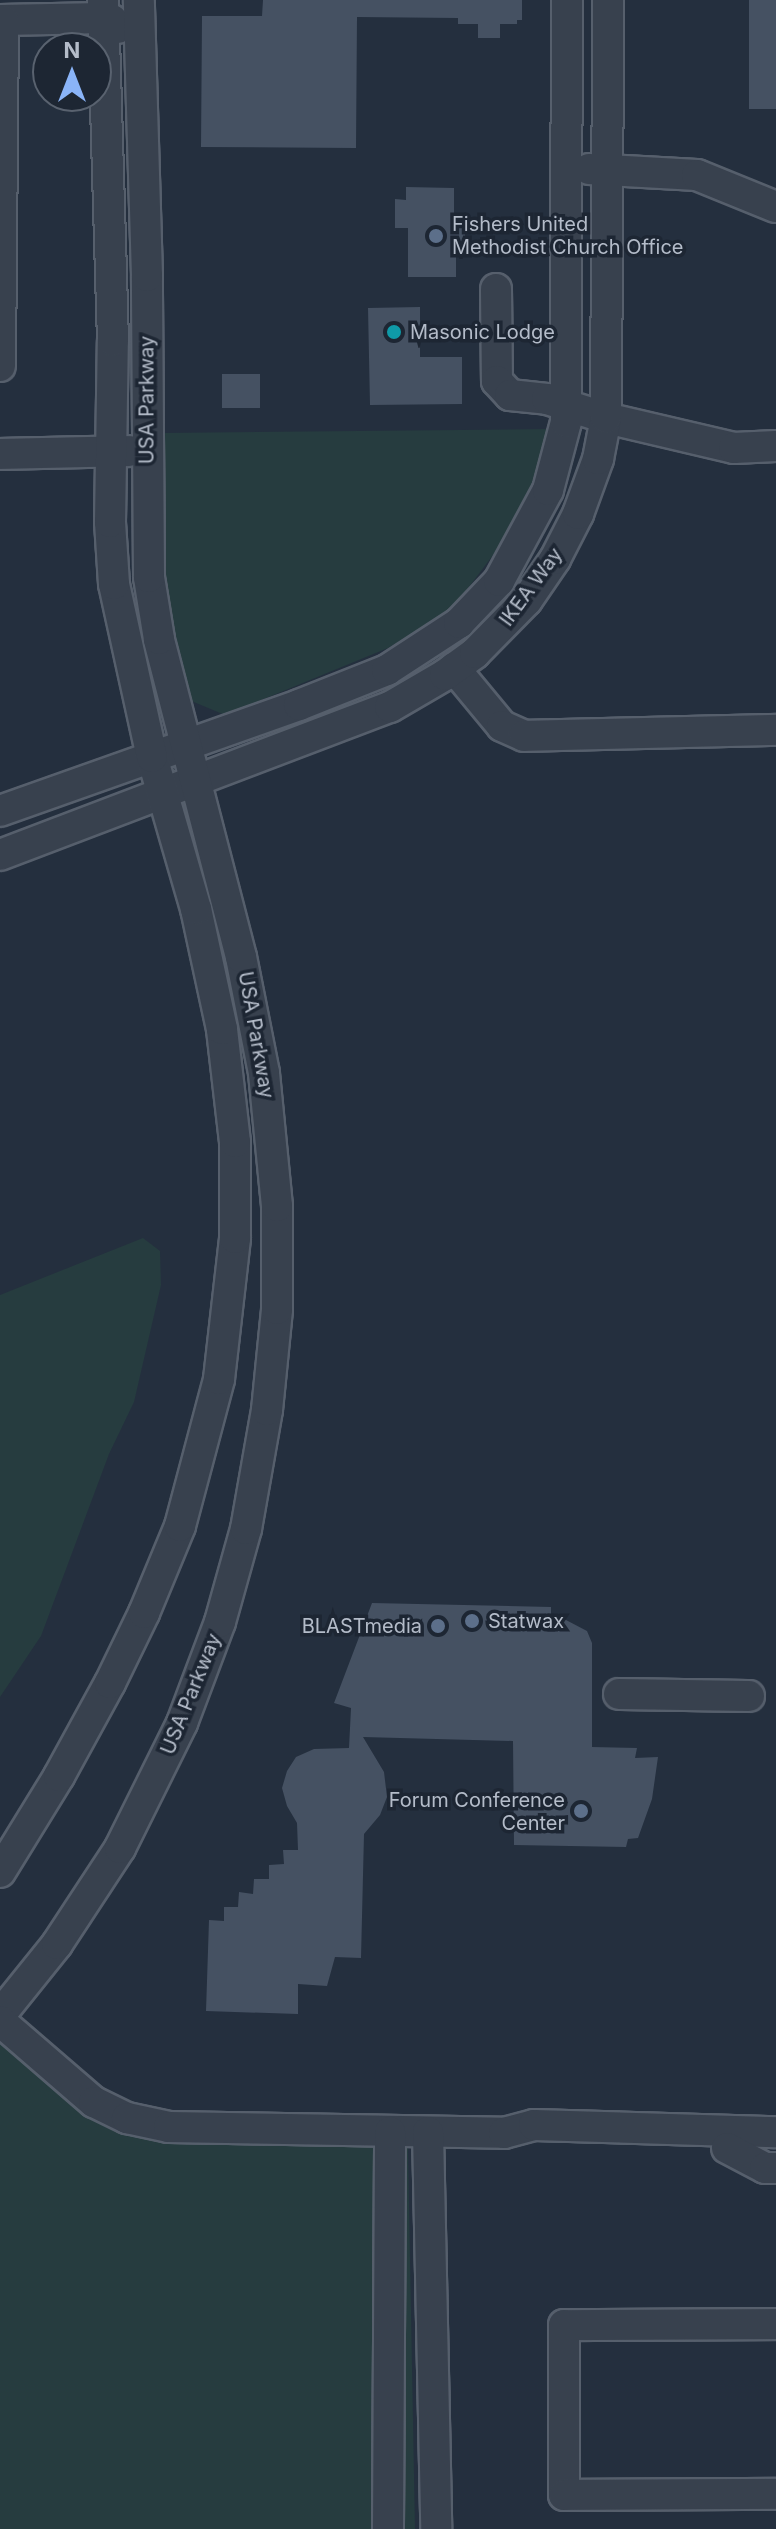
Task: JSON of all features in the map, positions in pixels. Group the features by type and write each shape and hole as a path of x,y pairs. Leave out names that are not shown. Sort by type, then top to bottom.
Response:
{"street":[{"name":"USA Parkway","path":"0,2018 57,1944 120,1848 182,1723 231,1587 260,1458 277,1309 273,1145 249,990 152,602 147,542 139,0"},
{"name":"IKEA Way","path":"0,811 387,670 459,623 499,581 532,525 553,475 568,405 567,0"},
{"name":"IKEA Way","path":"0,855 390,707 454,668 501,630 527,600 555,559 585,497 606,418 608,0"},
{"name":"USA Parkway","path":"0,1872 72,1752 144,1613 180,1526 219,1379 235,1238 230,1089 222,1029 199,923 152,757 114,584 113,341 104,9"},
{"path":"0,366 1,20 104,9 120,36 132,136 144,191"},
{"path":"567,169 697,175 776,207"},
{"path":"496,289 497,381 510,395 568,405 606,418 734,448 776,446"},
{"path":"0,454 147,451"},
{"path":"454,668 502,726 524,736 776,730"},
{"path":"619,1694 749,1696"},
{"path":"0,2018 94,2102 127,2118 169,2127 232,2131 504,2133 534,2125 770,2146"},
{"path":"388,2529 390,2132"},
{"path":"428,2132 436,2529"},
{"path":"504,2133 536,2146 770,2146"},
{"path":"776,2324 564,2325 564,2495 776,2494"}],"green space":[{"path":"550,429 524,507 502,543 457,603 436,619 388,648 225,715 189,700 161,586 161,433"},
{"path":"143,1238 160,1251 161,1285 134,1402 109,1454 41,1636 0,1697 0,1295"},
{"path":"0,2036 66,2073 173,2124 404,2128 408,2149 415,2529 0,2529"}],"building":[{"path":"263,0 522,0 522,20 517,20 517,24 500,24 500,38 478,38 478,24 458,24 458,18 357,17 356,148 201,147 202,16 262,16"},
{"path":"749,0 776,0 776,109 749,109"},
{"name":"Fishers United Methodist Church Office","path":"406,187 454,188 454,215 465,215 465,244 456,244 456,277 408,277 408,228 395,228 395,199 406,200"},
{"name":"Masonic Lodge","path":"420,307 420,357 462,357 462,404 370,405 368,308"},
{"path":"222,374 260,374 260,408 222,408"},
{"name":"Forum Conference Center","path":"372,1603 551,1607 551,1619 566,1620 587,1631 592,1643 592,1747 637,1748 635,1758 658,1757 652,1799 638,1838 628,1839 626,1847 514,1845 513,1741 363,1737 384,1772 387,1797 380,1815 364,1834 361,1958 335,1957 327,1986 298,1984 298,2014 206,2011 209,1920 224,1921 224,1907 238,1907 239,1892 253,1894 254,1879 269,1879 269,1865 284,1864 283,1850 298,1850 297,1823 287,1806 282,1788 287,1771 296,1757 314,1749 349,1748 351,1708 334,1703"}],"place":[{"name":"Fishers United Methodist Church Office","path":"436,236"},
{"name":"Masonic Lodge","path":"394,332"},
{"name":"Statwax","path":"472,1621"},
{"name":"BLASTmedia","path":"438,1626"},
{"name":"Forum Conference Center","path":"581,1811"}]}
